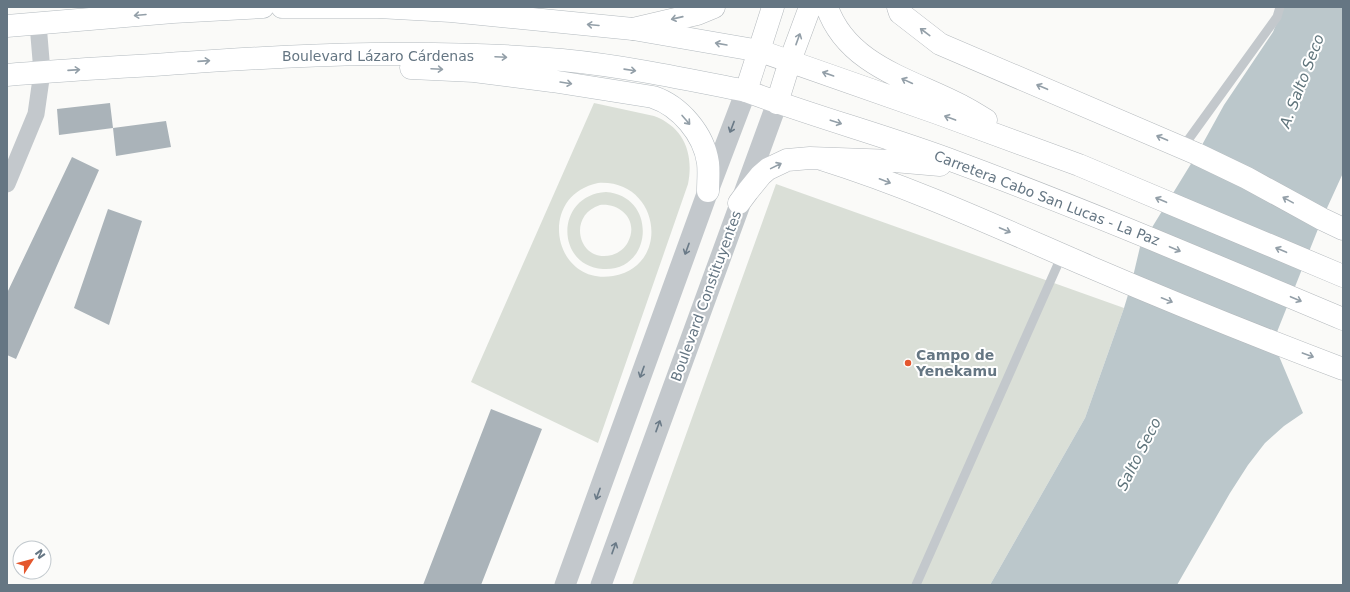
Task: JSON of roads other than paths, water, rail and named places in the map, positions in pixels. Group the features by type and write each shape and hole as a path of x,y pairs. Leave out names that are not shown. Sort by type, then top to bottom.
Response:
{"main road":[{"path":"7,26 173,12 263,7"},
{"path":"282,7 378,7 451,11 633,28 760,51 1079,165 1343,276"},
{"path":"633,28 696,14 714,7"},
{"path":"746,91 773,7"},
{"name":"Boulevard Constituyentes","path":"777,103 790,61 810,7"},
{"path":"827,7 831,18 843,37 868,60 901,79 962,106 1041,151"},
{"path":"900,9 940,44 1183,147 1242,175 1343,230"},
{"name":"Boulevard Lázaro Cárdenas","path":"7,75 272,57 356,54 458,54 563,60 652,72 746,91"},
{"path":"272,57 393,67 474,71 552,81 653,97 663,100 680,113 695,130 700,140 708,163 708,191"},
{"name":"Carretera Cabo San Lucas - La Paz","path":"746,91 777,103 905,144 1062,202 1343,319"},
{"path":"739,203 755,182 772,167 787,160 799,159 894,161 941,165 1006,181"},
{"path":"821,159 854,169 940,202 1131,285 1266,340 1343,368"}],"street":[{"path":"7,184 36,114 42,72 38,24"},
{"path":"565,585 708,191 746,91"},
{"name":"Boulevard Constituyentes","path":"600,585 777,103"}],"lane":[{"path":"1183,147 1277,17 1280,7"},
{"path":"916,585 1062,255"}],"water":[{"path":"1283,7 1343,7 1343,173 1322,219 1273,342 1303,413 1284,426 1265,443 1248,465 1230,493 1177,585 990,585 1085,418 1124,308 1140,247 1197,154 1224,105 1273,32"}],"place":[{"name":"Campo de Yenekamu","path":"908,363"}],"water label":[{"name":"A. Salto Seco","path":"1302,81"},
{"name":"Salto Seco","path":"1139,454"}]}
